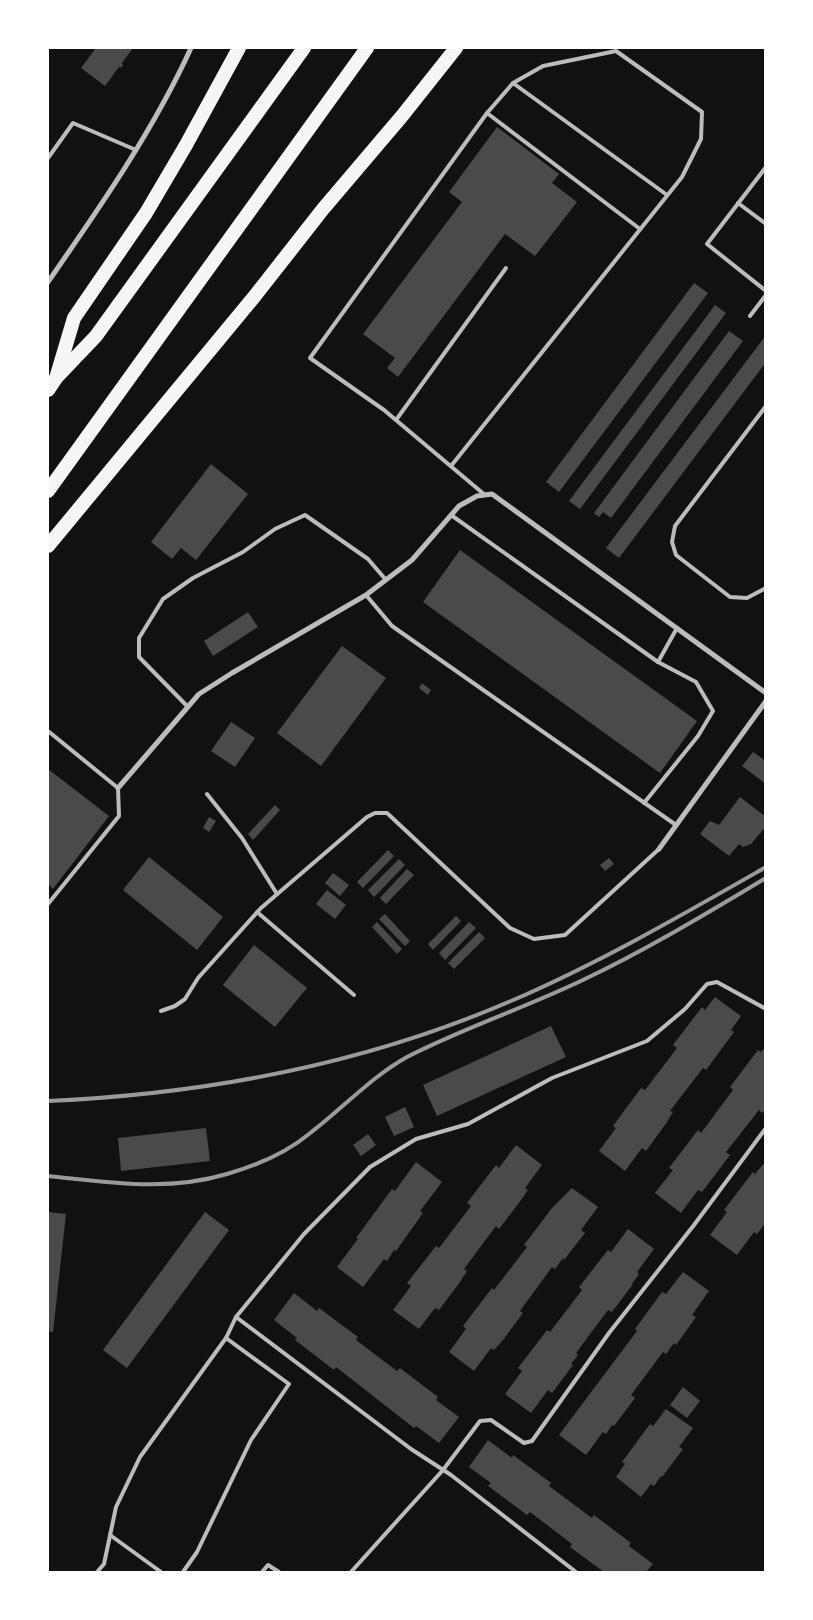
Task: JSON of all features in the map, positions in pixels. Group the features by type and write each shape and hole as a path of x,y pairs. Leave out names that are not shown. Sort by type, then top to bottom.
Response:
{"highway":[{"path":"56,378 74,318 146,213 186,145 238,48"},
{"path":"48,390 56,378 96,336 304,48"},
{"path":"48,491 366,48"},
{"path":"48,546 254,297 456,48"}],"street":[{"path":"48,282 100,208 136,150 192,48"},
{"path":"118,788 199,694 366,595 412,560 459,506 477,496 492,494 766,693"},
{"path":"658,850 766,701"}],"lane":[{"path":"451,466 682,177 701,139 702,112 616,51 543,66 513,83 487,112 310,358 396,420 485,495"},
{"path":"513,83 667,195"},
{"path":"487,112 640,229"},
{"path":"48,158 73,123 136,150"},
{"path":"750,316 766,293 707,244 766,167"},
{"path":"738,203 766,224"},
{"path":"396,420 506,268"},
{"path":"766,406 674,526 672,542 676,555 730,596 747,598 766,588"},
{"path":"188,707 139,656 139,638 164,599 193,578 243,552 275,529 305,515 368,559 386,580"},
{"path":"451,515 658,662 696,682 713,711 698,736 644,803"},
{"path":"366,595 392,626 676,825"},
{"path":"658,662 677,628"},
{"path":"48,731 118,788 120,816 48,904"},
{"path":"207,794 242,838 277,894"},
{"path":"161,1011 175,1006 185,998 198,978 256,912 367,817 382,812 387,813 510,928 534,939 565,935 658,850"},
{"path":"256,912 354,995"},
{"path":"97,1572 104,1564 116,1508 140,1457 226,1338 236,1317 304,1234 370,1167 416,1140 468,1124 552,1078 647,1041 685,1009 707,984 716,982 766,1009"},
{"path":"351,1572 443,1470 480,1421 492,1420 524,1443 532,1441 609,1333 694,1225 766,1128"},
{"path":"236,1317 395,1437 443,1470 576,1572"},
{"path":"183,1572 197,1552 250,1440 289,1384 226,1338"},
{"path":"110,1535 161,1572"},
{"path":"262,1572 268,1565 278,1572"}],"building":[{"path":"96,48 133,48 122,63 121,68 119,67 105,86 81,68"},
{"path":"497,127 559,174 552,183 577,202 535,256 505,234 398,377 387,368 395,358 363,334 462,202 449,192"},
{"path":"694,283 708,293 559,492 546,482"},
{"path":"715,305 726,313 580,509 569,501"},
{"path":"729,331 743,341 611,518 603,512 599,517 594,513"},
{"path":"766,335 766,362 619,558 606,548"},
{"path":"211,464 248,494 196,560 181,548 172,559 151,542"},
{"path":"460,550 697,721 660,773 423,602"},
{"path":"248,612 258,627 213,656 204,641"},
{"path":"342,646 386,678 321,766 277,733"},
{"path":"422,683 431,690 428,695 419,688"},
{"path":"231,722 255,738 235,767 211,751"},
{"path":"753,752 766,761 766,784 742,766"},
{"path":"48,769 109,816 53,889 48,884"},
{"path":"740,797 766,817 766,826 751,844 743,847 739,844 729,856 700,834 710,821 719,825"},
{"path":"275,805 280,810 253,840 248,834"},
{"path":"209,817 216,821 209,832 203,828"},
{"path":"388,850 394,856 363,888 357,882"},
{"path":"149,857 223,917 197,950 123,890"},
{"path":"609,858 614,864 605,871 600,865"},
{"path":"399,859 405,865 374,897 368,890"},
{"path":"407,869 414,875 386,904 380,898"},
{"path":"333,873 349,885 340,896 325,883"},
{"path":"327,890 346,905 335,919 316,904"},
{"path":"385,914 410,941 405,946 379,919"},
{"path":"456,916 461,921 433,950 428,944"},
{"path":"377,922 402,949 397,954 372,927"},
{"path":"469,922 476,928 445,960 439,953"},
{"path":"479,932 485,938 454,969 448,963"},
{"path":"254,945 307,988 275,1027 223,985"},
{"path":"715,997 741,1016 731,1030 734,1032 706,1070 703,1068 670,1111 673,1112 646,1151 642,1148 625,1171 599,1151 616,1128 613,1126 641,1088 645,1090 677,1048 673,1045 702,1007 705,1010"},
{"path":"551,1026 566,1057 437,1116 423,1085"},
{"path":"766,1046 766,1109 762,1113 759,1110 726,1152 730,1155 702,1192 698,1190 681,1213 655,1193 673,1170 669,1168 698,1130 701,1133 733,1090 730,1087 758,1050 761,1052"},
{"path":"405,1107 414,1127 394,1136 385,1117"},
{"path":"206,1128 210,1161 121,1171 118,1138"},
{"path":"368,1134 376,1145 361,1156 353,1145"},
{"path":"516,1145 542,1165 525,1188 528,1190 521,1200 499,1229 496,1226 464,1269 467,1271 439,1310 435,1308 419,1329 393,1310 411,1286 407,1283 436,1246 439,1248 471,1206 467,1203 496,1165 499,1168"},
{"path":"766,1161 766,1222 757,1234 754,1232 737,1255 710,1235 727,1212 724,1210 753,1172 755,1174"},
{"path":"416,1162 442,1182 420,1211 423,1213 396,1251 394,1250 387,1261 384,1259 363,1287 337,1267 392,1189 395,1191"},
{"path":"572,1188 598,1207 581,1230 585,1233 564,1260 563,1258 555,1269 552,1267 520,1311 523,1313 503,1340 494,1350 491,1348 474,1371 449,1352 466,1329 463,1326 527,1247 524,1245 552,1208"},
{"path":"48,1212 66,1214 53,1332 48,1331"},
{"path":"205,1212 229,1230 127,1368 103,1350"},
{"path":"628,1229 654,1249 637,1272 639,1274 633,1284 612,1312 608,1310 576,1353 578,1355 571,1364 573,1365 552,1393 548,1390 531,1413 505,1394 522,1371 518,1368 547,1330 550,1332 582,1290 579,1287 608,1250 611,1252"},
{"path":"683,1272 709,1291 692,1315 696,1317 676,1345 674,1343 666,1354 663,1352 631,1395 635,1398 614,1426 612,1425 606,1434 603,1432 586,1455 559,1435 637,1331 635,1329 662,1292 666,1294"},
{"path":"294,1293 317,1311 319,1308 358,1337 356,1340 397,1371 400,1368 438,1397 436,1400 459,1417 439,1443 416,1426 414,1428 336,1367 334,1370 295,1340 297,1338 274,1320"},
{"path":"683,1387 700,1401 687,1418 670,1405"},
{"path":"666,1409 693,1428 679,1447 683,1449 662,1477 654,1486 651,1484 641,1497 616,1477 625,1464 622,1462 650,1424 653,1426"},
{"path":"488,1440 512,1458 513,1455 551,1483 549,1486 592,1518 594,1515 631,1543 629,1546 653,1564 646,1572 604,1572 570,1547 572,1544 530,1512 527,1515 488,1486 491,1483 469,1467"}],"railway":[{"path":"48,1101 107,1097 225,1083 284,1072 399,1042 456,1023 511,1001 576,971 640,938 766,867"},
{"path":"48,1176 115,1183 182,1183 205,1180 259,1163 300,1141 381,1074 407,1057 610,967 766,878"}]}
